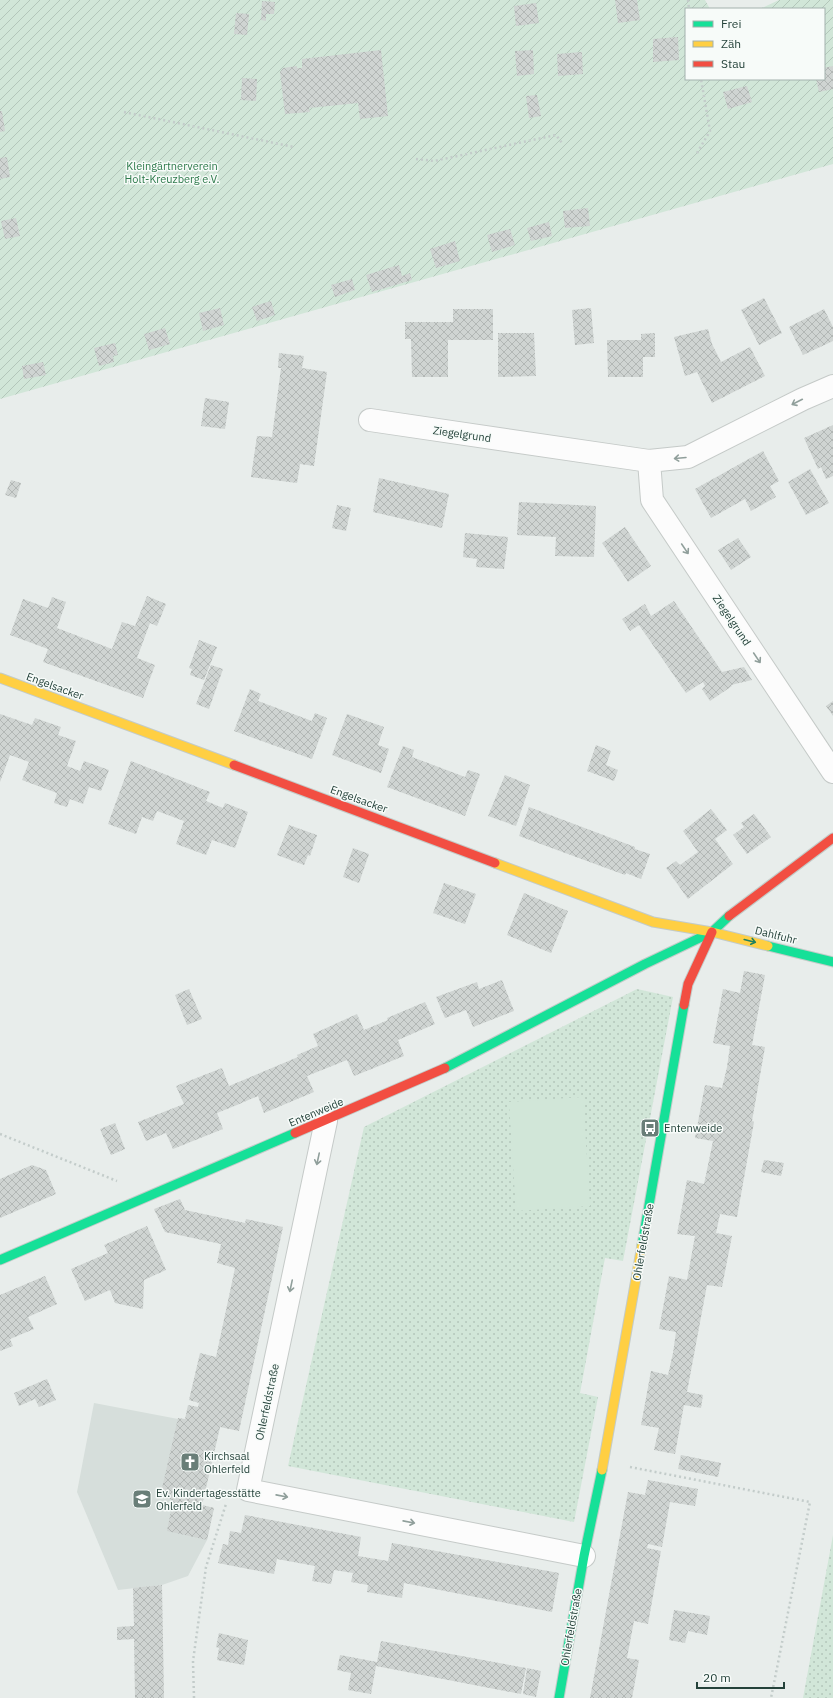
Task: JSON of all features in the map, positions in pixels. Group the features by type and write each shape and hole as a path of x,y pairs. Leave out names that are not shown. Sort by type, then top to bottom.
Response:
{"street":[{"name":"Ziegelgrund","path":"370,420 649,461 688,457 803,399 833,386"},
{"name":"Ziegelgrund","path":"649,461 652,500 833,772"},
{"name":"Engelsacker","path":"0,678 652,922 712,932"},
{"name":"Entenweide","path":"0,1260 326,1121 455,1064 645,964 712,932 732,913 833,838"},
{"name":"Dahlfuhr","path":"712,932 833,962"},
{"name":"Ohlerfeldstraße","path":"558,1698 584,1556 604,1461 688,984 712,932"},
{"name":"Ohlerfeldstraße","path":"248,1490 326,1121"},
{"path":"248,1490 584,1556"}],"path":[{"path":"697,153 710,131 701,80"},
{"path":"124,112 294,147"},
{"path":"416,160 434,161 556,135 562,144"},
{"path":"0,1134 152,1195"},
{"path":"604,1461 810,1502 771,1698"},
{"path":"194,1698 193,1661 206,1567 226,1504 248,1490"}],"shaded area":[{"name":"Ev. Kindertagesstätte Ohlerfeld","path":"94,1403 220,1427 202,1505 214,1508 207,1540 188,1576 162,1585 118,1590 77,1492"}],"green space":[{"name":"Kleingärtnerverein Holt-Kreuzberg e.V.","path":"0,0 705,0 709,8 685,8 685,80 825,80 825,8 762,8 779,0 833,0 833,164 0,399"},
{"path":"637,989 673,997 623,1261 605,1258 580,1393 598,1397 574,1522 288,1466 364,1127"},
{"path":"583,1097 590,1206 516,1211 509,1102"},
{"path":"833,1535 833,1698 803,1698"}],"building":[{"path":"615,0 637,0 640,20 618,23"},
{"path":"262,1 275,2 274,14 266,14 266,21 261,20"},
{"path":"536,3 539,23 516,26 514,6"},
{"path":"236,13 249,14 247,35 234,34"},
{"path":"678,37 679,60 653,62 653,39"},
{"path":"381,50 388,116 360,119 358,103 309,108 310,112 285,114 280,72 283,68 297,66 297,68 302,68 302,59"},
{"path":"533,50 534,74 517,76 515,51"},
{"path":"582,52 583,74 558,76 557,54"},
{"path":"833,66 833,89 819,92 816,80 825,80 825,68"},
{"path":"242,78 257,79 256,101 241,100"},
{"path":"747,86 752,102 728,109 723,92"},
{"path":"537,95 541,116 529,118 526,96"},
{"path":"0,111 2,111 5,131 0,132"},
{"path":"7,157 10,177 0,179 0,158"},
{"path":"588,208 590,226 565,228 563,211"},
{"path":"16,218 20,236 5,239 1,221"},
{"path":"549,222 552,236 531,241 527,228"},
{"path":"510,229 515,245 492,252 487,235"},
{"path":"455,241 460,261 436,268 430,249"},
{"path":"399,265 402,276 410,273 412,280 372,292 366,275"},
{"path":"352,279 355,290 335,297 331,285"},
{"path":"764,298 782,333 759,345 741,310"},
{"path":"271,301 275,315 257,321 252,307"},
{"path":"220,308 224,325 203,331 199,313"},
{"path":"591,308 594,343 575,345 572,310"},
{"path":"453,309 493,309 493,340 448,340 448,377 412,377 411,339 405,339 405,322 453,322"},
{"path":"824,309 833,327 833,341 803,355 789,327"},
{"path":"165,328 170,344 149,350 144,334"},
{"path":"708,329 712,344 721,362 750,347 765,376 712,403 697,372 685,376 674,337"},
{"path":"498,333 534,333 536,376 498,377"},
{"path":"655,333 655,357 643,357 643,377 608,377 607,340 641,340 641,334"},
{"path":"115,343 118,355 113,356 114,362 99,366 94,348"},
{"path":"279,353 304,356 302,368 327,372 314,466 300,464 297,483 251,477 257,436 272,437 281,368 278,368"},
{"path":"43,362 46,375 24,379 22,366"},
{"path":"205,398 229,402 225,429 201,426"},
{"path":"833,425 833,476 826,479 821,467 818,469 804,438"},
{"path":"763,451 779,481 770,486 776,497 751,511 745,499 711,518 695,489"},
{"path":"810,469 829,503 806,515 788,482"},
{"path":"379,478 449,494 442,528 373,512"},
{"path":"11,480 21,483 16,498 5,495"},
{"path":"519,502 596,506 594,557 555,556 556,537 517,535"},
{"path":"337,505 351,508 346,531 332,528"},
{"path":"625,527 651,566 628,582 602,543"},
{"path":"465,533 508,537 504,569 476,567 477,559 463,557"},
{"path":"738,538 751,557 731,570 718,550"},
{"path":"147,596 166,604 157,626 150,623 137,658 155,665 143,698 43,662 48,649 10,635 23,599 48,608 52,597 66,602 57,628 112,649 122,622 135,626"},
{"path":"674,601 722,672 744,667 752,680 731,685 732,686 710,701 702,689 705,686 703,682 686,693 639,625 630,631 622,619 645,604 651,616"},
{"path":"199,640 217,647 204,680 190,675 192,669 189,668"},
{"path":"211,665 223,669 209,709 196,704"},
{"path":"250,689 261,694 258,701 312,721 315,713 327,718 312,759 234,731"},
{"path":"833,701 833,716 826,706"},
{"path":"0,714 32,725 35,718 61,727 58,735 76,741 67,766 80,771 84,761 109,770 101,791 89,787 83,804 70,799 67,807 54,803 57,793 22,780 29,762 10,755 0,782"},
{"path":"347,714 384,727 378,745 389,749 381,773 332,755"},
{"path":"596,745 611,751 606,765 618,770 614,781 587,771"},
{"path":"403,746 414,750 412,757 465,777 468,770 480,774 465,816 387,787"},
{"path":"131,761 210,792 206,801 223,808 225,803 248,812 235,848 212,840 206,855 176,844 184,821 157,811 153,821 142,817 136,834 108,824"},
{"path":"505,775 530,785 516,826 488,816"},
{"path":"529,807 650,854 641,879 626,873 625,875 519,836"},
{"path":"711,809 727,830 715,839 733,864 688,899 666,868 676,861 680,865 698,852 683,831"},
{"path":"754,814 771,837 747,854 733,835 744,827 741,823"},
{"path":"289,825 317,835 310,856 308,855 304,865 277,855"},
{"path":"353,848 369,854 359,883 343,877"},
{"path":"444,883 476,894 465,924 433,913"},
{"path":"524,893 568,911 551,953 507,935"},
{"path":"744,971 765,975 752,1045 765,1047 752,1121 754,1122 737,1217 720,1214 716,1233 732,1236 722,1287 707,1285 687,1392 703,1395 701,1408 684,1405 675,1454 654,1450 659,1428 641,1425 651,1371 668,1375 673,1353 676,1332 659,1329 669,1276 687,1280 695,1236 677,1234 687,1180 704,1184 713,1141 695,1138 705,1085 722,1088 727,1067 730,1046 713,1043 723,989 740,993"},
{"path":"502,980 514,1011 473,1027 466,1010 445,1018 436,997 477,982 479,989"},
{"path":"189,989 202,1019 187,1025 175,995"},
{"path":"425,1002 435,1024 398,1040 404,1056 354,1076 347,1060 307,1076 314,1092 264,1113 258,1096 217,1113 223,1129 173,1149 166,1133 146,1141 138,1122 184,1104 176,1086 222,1068 229,1086 298,1057 297,1055 318,1046 313,1034 357,1014 364,1030 388,1020 387,1018"},
{"path":"115,1123 125,1149 111,1155 100,1129"},
{"path":"764,1160 784,1163 781,1176 761,1172"},
{"path":"32,1165 46,1170 56,1194 0,1218 0,1179"},
{"path":"180,1199 185,1210 245,1223 246,1219 283,1227 239,1431 220,1427 202,1505 214,1508 207,1540 167,1531 173,1500 160,1497 178,1418 185,1419 188,1405 198,1407 199,1403 189,1400 200,1353 216,1357 235,1268 217,1263 221,1244 165,1232 154,1209"},
{"path":"147,1226 166,1270 144,1280 143,1309 115,1303 110,1290 85,1301 71,1269 108,1253 104,1245"},
{"path":"45,1276 57,1304 28,1317 34,1329 10,1339 13,1346 0,1351 0,1295"},
{"path":"47,1379 56,1400 39,1407 35,1399 19,1406 14,1393"},
{"path":"681,1455 721,1463 718,1477 678,1469"},
{"path":"648,1480 698,1489 695,1506 670,1502 662,1547 648,1544 647,1548 661,1551 648,1624 634,1621 627,1658 639,1660 632,1698 590,1698 628,1492 645,1495"},
{"path":"245,1515 361,1537 358,1556 388,1561 392,1543 559,1573 552,1612 404,1583 402,1598 367,1592 368,1585 351,1582 353,1573 334,1570 331,1584 312,1581 315,1566 277,1559 274,1574 218,1563 223,1544 228,1545 230,1531 241,1533"},
{"path":"162,1585 164,1698 135,1698 134,1639 117,1640 117,1627 134,1626 133,1588"},
{"path":"674,1610 710,1616 707,1635 688,1631 685,1643 669,1640"},
{"path":"219,1633 248,1640 244,1665 217,1660 219,1648 216,1647"},
{"path":"381,1641 526,1668 521,1694 376,1666 371,1694 348,1690 351,1673 337,1670 340,1655 377,1662"},
{"path":"527,1668 541,1671 536,1697 523,1694"}],"traffic: fast":[{"path":"445,1068 645,964 712,932 729,916"},
{"path":"768,946 833,962"},
{"path":"642,1245 684,1005"},
{"path":"0,1260 295,1133"},
{"path":"559,1698 584,1556 602,1470"}],"traffic: slow":[{"path":"0,678 234,765"},
{"path":"495,863 653,922 712,932 768,946"},
{"path":"602,1470 642,1245"}],"traffic: jam":[{"path":"234,765 495,863"},
{"path":"729,916 833,838"},
{"path":"684,1005 688,984 712,932"},
{"path":"295,1133 445,1068"}],"place":[{"name":"Entenweide","path":"650,1128"},
{"name":"Kirchsaal Ohlerfeld","path":"190,1462"},
{"name":"Ev. Kindertagesstätte Ohlerfeld","path":"142,1499"}]}
